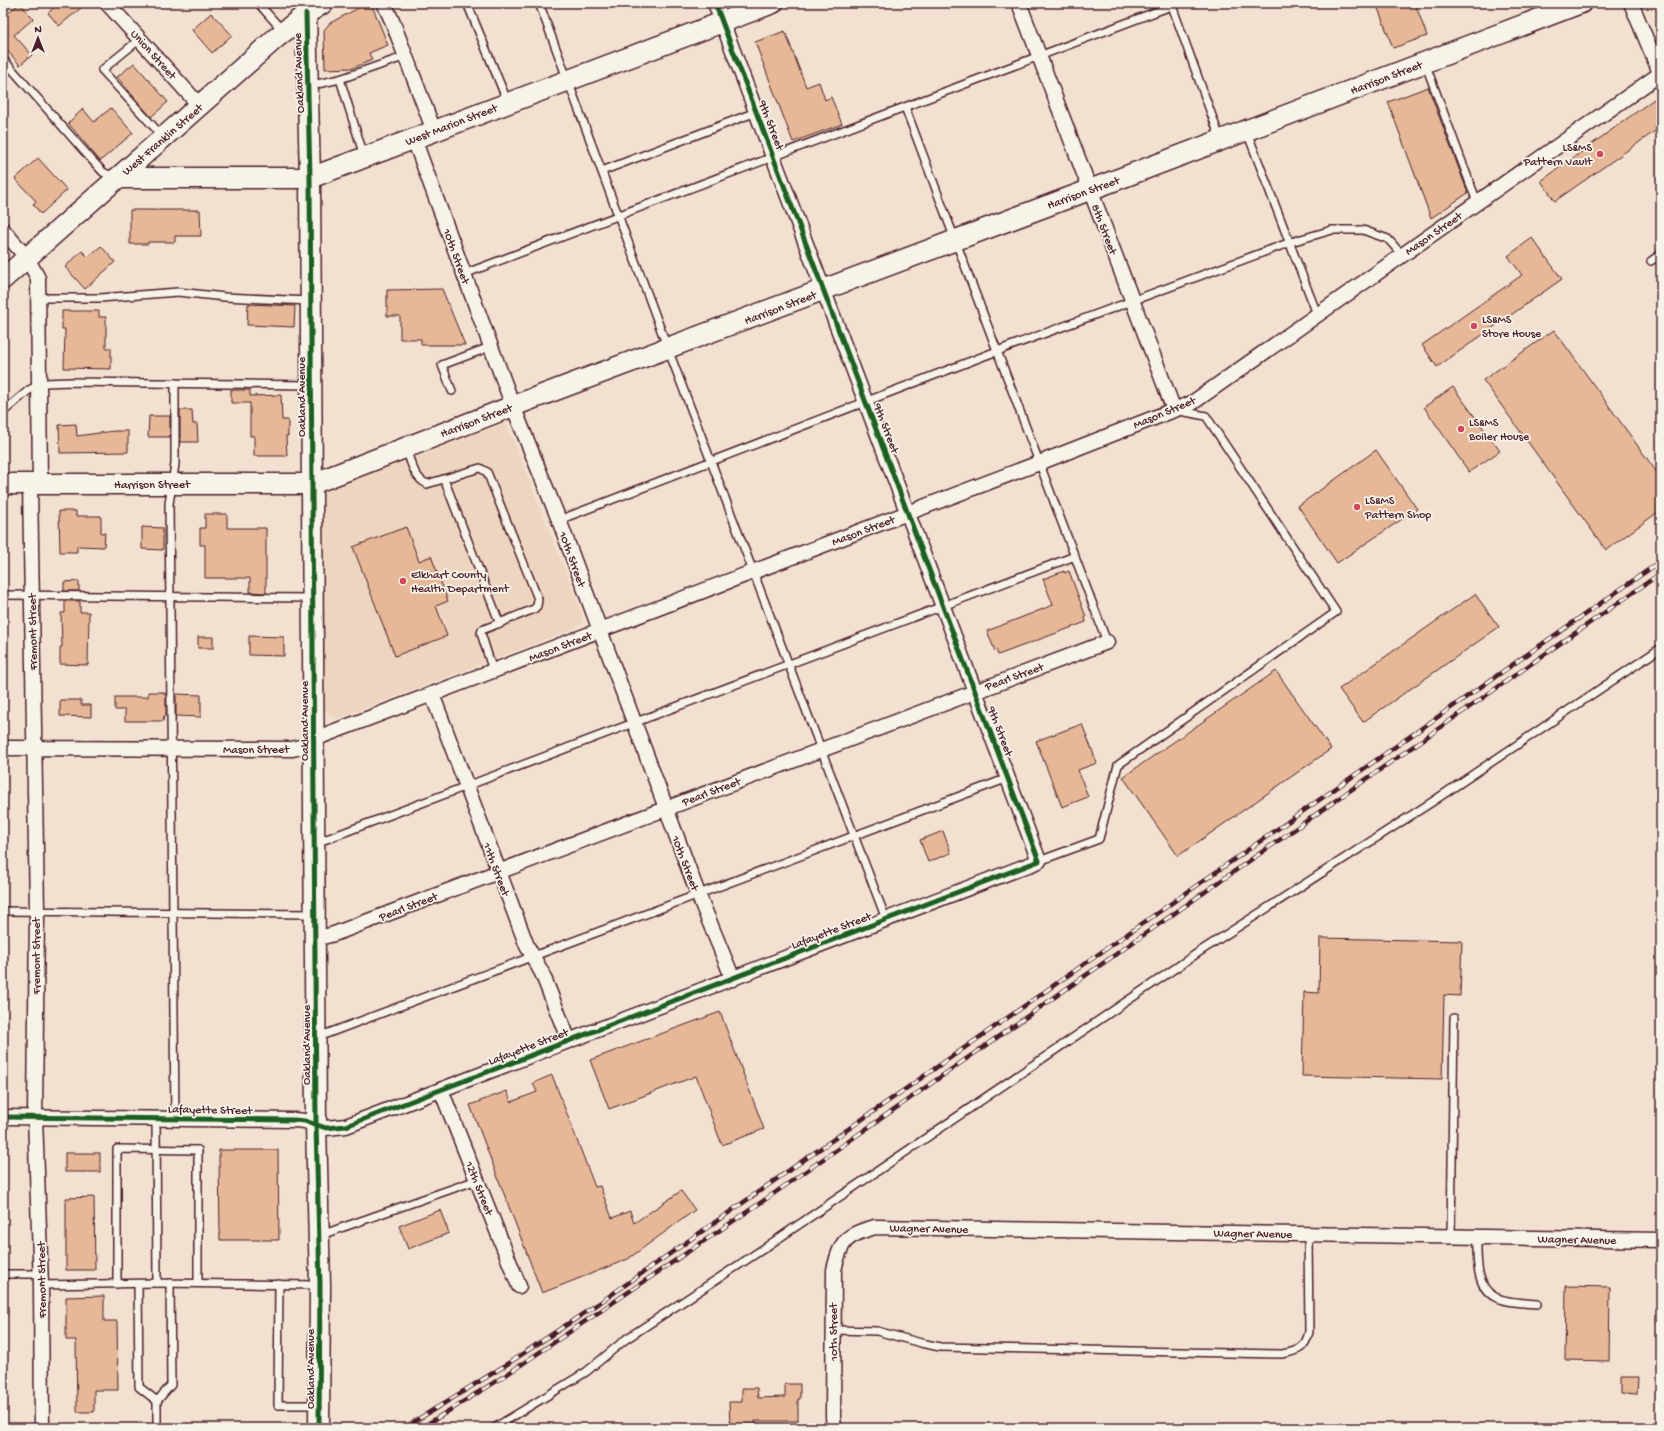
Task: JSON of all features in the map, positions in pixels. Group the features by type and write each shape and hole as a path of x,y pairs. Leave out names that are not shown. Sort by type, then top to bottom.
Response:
{"street":[{"name":"Union Street","path":"107,3 200,106"},
{"name":"West Franklin Street","path":"3,279 284,32 306,14 323,3"},
{"path":"384,3 406,56 434,131"},
{"name":"9th Street","path":"715,3 1039,861"},
{"name":"West Marion Street","path":"117,178 310,178 773,3"},
{"name":"8th Street","path":"1020,3 1174,410"},
{"name":"Harrison Street","path":"3,484 312,484 513,406 1090,190 1581,3"},
{"path":"1631,3 1660,74"},
{"name":"Oakland Avenue","path":"306,14 310,178 316,1124 320,1284 320,1428"},
{"name":"Mason Street","path":"3,748 292,749 303,747 322,736 1040,463 1192,403 1660,74"},
{"name":"10th Street","path":"414,139 490,347 559,520 698,894 733,979"},
{"name":"Fremont Street","path":"3,230 27,258 38,278 39,385 32,595 37,911 35,1117 41,1280 42,1428"},
{"name":"Pearl Street","path":"315,939 334,934 975,690 1107,642"},
{"name":"11th Street","path":"432,694 527,946 542,973 569,1041"},
{"name":"Lafayette Street","path":"3,1117 294,1120 316,1124 326,1128 346,1126 1039,861"},
{"name":"12th Street","path":"441,1090 519,1286"},
{"name":"Wagner Avenue","path":"847,1238 857,1231 875,1227 1661,1240"},
{"name":"10th Street","path":"834,1428 834,1270 838,1252 847,1238"}],"lane":[{"path":"258,3 284,32"},
{"path":"467,3 508,103"},
{"path":"539,3 668,349 886,919"},
{"path":"464,274 618,217 773,156 1040,56 1171,4 1180,3"},
{"path":"1171,4 1221,140"},
{"path":"140,39 102,70 163,138"},
{"path":"308,86 340,80 406,56"},
{"path":"3,58 103,172 117,178"},
{"path":"1425,62 1477,202"},
{"path":"340,80 364,158"},
{"path":"905,107 1107,642"},
{"path":"602,171 756,112"},
{"path":"1246,130 1318,314"},
{"path":"559,520 997,351 1291,242 1332,230 1363,230 1388,239 1402,255"},
{"path":"1650,261 1661,254"},
{"path":"38,298 100,298 178,292 225,297 311,301"},
{"path":"452,391 442,365 490,347"},
{"path":"3,412 29,390 44,383 71,382 311,385"},
{"path":"175,383 175,464 169,504 175,1118"},
{"path":"1039,861 1099,839 1118,765 1336,612 1206,416 1174,410"},
{"path":"405,448 417,476 421,481 427,484 480,468 487,472 538,599 537,606 534,609 482,630 480,634 493,671"},
{"path":"444,479 500,624"},
{"path":"314,844 1075,556"},
{"path":"3,595 313,598"},
{"path":"494,1428 586,1372 626,1339 770,1244 1196,954 1432,802 1661,648"},
{"path":"316,1038 1008,778"},
{"path":"3,911 315,914"},
{"path":"1451,1237 1454,1018"},
{"path":"156,1118 157,1283"},
{"path":"117,1284 117,1149 198,1150 198,1282"},
{"path":"319,1235 477,1180"},
{"path":"833,1330 876,1331 921,1344 940,1347 1282,1354 1298,1351 1306,1343 1309,1332 1308,1234"},
{"path":"1477,1237 1477,1256 1482,1283 1494,1296 1512,1302 1537,1304"},
{"path":"3,1274 41,1280 117,1284 198,1282 320,1284"},
{"path":"157,1428 157,1401 171,1385 170,1283"},
{"path":"138,1284 139,1387 157,1401"},
{"path":"279,1284 278,1405 320,1405"}],"shaded area":[{"path":"506,422 582,613 582,623 573,629 339,718 329,715 324,707 322,502 324,494 334,487"}],"building":[{"path":"20,3 33,19 14,35 32,55 20,65 3,46 3,17"},
{"path":"59,3 87,3 59,26 48,13"},
{"path":"368,3 371,3 388,45 369,53 372,60 353,68 325,69 324,30 330,23"},
{"path":"1376,3 1415,3 1427,36 1393,48"},
{"path":"211,13 232,35 212,53 192,30"},
{"path":"785,31 806,87 819,82 825,100 831,97 842,124 793,142 755,42"},
{"path":"134,63 168,102 151,117 117,77"},
{"path":"1428,87 1468,193 1431,218 1388,102"},
{"name":"LS&MS Pattern Vault","path":"1661,94 1661,127 1555,201 1541,181"},
{"path":"111,108 133,133 100,161 68,123 83,109 94,122"},
{"path":"38,158 67,190 41,214 33,204 36,201 15,179"},
{"path":"130,210 200,210 201,236 175,236 175,242 130,244"},
{"path":"1532,238 1562,279 1437,367 1422,345 1522,275 1508,256"},
{"path":"101,246 115,262 85,289 65,267 82,251 88,257"},
{"path":"442,289 465,345 421,345 421,339 400,339 400,316 387,316 387,290"},
{"path":"248,304 295,306 294,327 247,325"},
{"path":"62,311 99,311 99,317 106,317 106,348 111,348 111,369 64,368 65,329 62,329"},
{"path":"1554,330 1661,478 1661,510 1606,550 1483,380"},
{"name":"LS&MS Boiler House","path":"1453,387 1500,451 1469,472 1424,407"},
{"path":"231,390 250,390 250,396 281,395 282,420 288,420 288,436 286,436 287,456 254,456 254,436 250,436 250,403 231,403"},
{"path":"180,410 192,410 193,424 197,424 198,442 180,442"},
{"path":"149,416 170,416 170,437 148,437"},
{"path":"76,424 77,436 114,431 128,431 128,452 60,453 59,425"},
{"name":"LS&MS Pattern Shop","path":"1376,450 1417,509 1337,563 1298,506"},
{"path":"59,511 76,511 76,516 101,516 101,533 105,533 104,547 77,546 77,552 60,552"},
{"path":"205,514 227,514 227,528 266,528 266,593 250,592 250,578 205,578 205,545 200,545 200,528 205,528"},
{"path":"142,527 163,528 163,550 142,549"},
{"name":"Elkhart County Health Department","path":"406,527 419,561 431,556 448,601 436,606 447,636 395,656 353,547"},
{"path":"1064,571 1064,573 1069,571 1086,617 1086,622 998,655 987,631 1053,605 1043,579"},
{"path":"79,581 79,591 64,591 64,582"},
{"path":"1475,594 1499,627 1363,722 1339,689"},
{"path":"65,601 80,601 80,612 89,612 88,665 60,664 60,647 62,647 61,613 65,613"},
{"path":"249,636 284,637 284,656 249,655"},
{"path":"198,637 213,637 213,648 198,648"},
{"path":"1276,671 1331,749 1178,856 1123,777"},
{"path":"148,692 164,692 164,694 166,694 166,716 164,716 163,721 125,721 125,710 115,710 115,697 148,697"},
{"path":"176,694 201,695 201,717 176,716"},
{"path":"60,700 81,700 81,705 91,705 91,717 60,716"},
{"path":"1082,724 1097,763 1078,770 1088,797 1062,807 1036,741"},
{"path":"943,831 951,853 928,862 920,840"},
{"path":"1320,938 1462,941 1460,996 1444,995 1442,1079 1302,1076 1304,992 1319,993"},
{"path":"720,1012 764,1129 722,1145 696,1076 609,1109 590,1060"},
{"path":"552,1075 595,1187 600,1186 612,1218 630,1211 634,1223 681,1191 695,1210 628,1259 542,1293 470,1105 507,1091 511,1102 537,1092 533,1083"},
{"path":"219,1150 278,1150 279,1240 220,1240"},
{"path":"65,1153 100,1153 100,1172 65,1172"},
{"path":"94,1197 95,1270 66,1270 66,1198"},
{"path":"440,1210 449,1233 408,1249 399,1226"},
{"path":"1566,1286 1610,1287 1609,1361 1565,1360"},
{"path":"104,1296 104,1321 117,1321 118,1390 94,1390 94,1412 77,1412 76,1340 66,1340 66,1297"},
{"path":"1620,1377 1638,1377 1637,1395 1620,1394"},
{"path":"785,1384 800,1384 798,1421 755,1421 755,1425 730,1425 729,1402 742,1402 742,1388 757,1388 758,1398 785,1397"}],"railway":[{"path":"404,1428 501,1368 598,1304 1661,561"},
{"path":"421,1428 503,1377 766,1199 1661,573"}],"cycle path":[{"path":"3,1117 294,1120 305,1121 326,1128 346,1126 1039,861 715,3"},
{"path":"306,14 310,178 316,1124 320,1285 319,1428"}],"place":[{"name":"LS&MS Pattern Vault","path":"1600,154"},
{"name":"LS&MS Store House","path":"1474,326"},
{"name":"LS&MS Boiler House","path":"1461,429"},
{"name":"LS&MS Pattern Shop","path":"1357,507"},
{"name":"Elkhart County Health Department","path":"403,581"}]}
